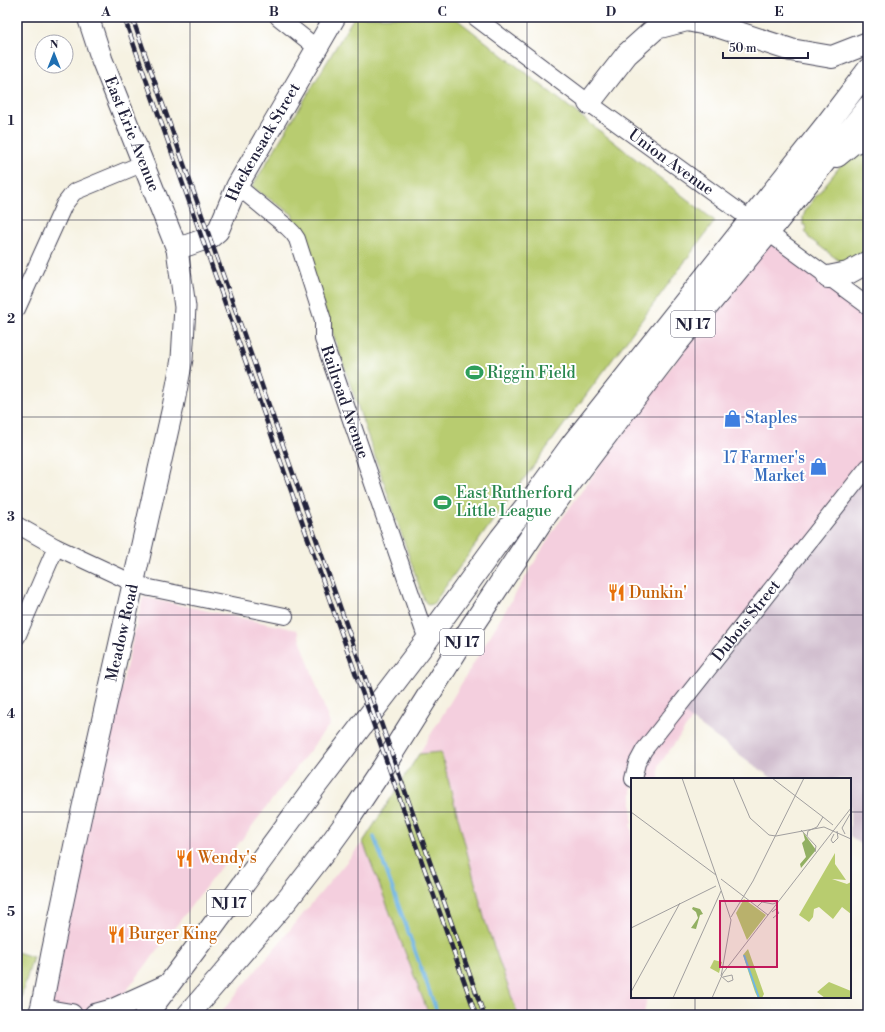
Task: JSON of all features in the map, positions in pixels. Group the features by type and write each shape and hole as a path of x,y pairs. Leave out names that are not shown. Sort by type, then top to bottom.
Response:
{"highway":[{"path":"589,103 627,54 656,28 687,20 717,26 791,50 832,57 868,43"},
{"name":"NJ 17","path":"146,1015 573,443 751,220 868,70"},
{"name":"NJ 17","path":"188,1015 296,888 326,850 362,800 472,626 543,519 676,344 768,233 868,107"},
{"path":"814,175 853,143 868,137"},
{"path":"828,277 848,273 868,262"},
{"path":"95,1015 113,1010 169,984"},
{"path":"41,1012 71,1015"}],"main road":[{"name":"East Erie Avenue","path":"88,17 102,60 178,250"},
{"name":"Hackensack Street","path":"178,250 211,237 218,231 237,186 335,17"},
{"name":"Meadow Road","path":"41,1012 70,866 173,407 182,359 185,308 178,250"}],"street":[{"path":"278,17 317,48"},
{"name":"Union Avenue","path":"475,17 589,103 868,306"},
{"path":"17,309 64,205 74,192 144,163"},
{"name":"Railroad Avenue","path":"237,186 287,227 297,239 323,320 322,339 427,640"},
{"name":"Dubois Street","path":"633,778 637,763 644,750 868,467"},
{"path":"17,525 56,546 133,583 150,588 285,616"},
{"path":"17,637 56,546"}],"shaded area":[{"path":"768,233 868,306 868,474 659,765 659,778 631,778 631,998 647,998 644,1015 518,1015 485,921 441,752 419,754 555,528"},
{"path":"868,467 868,849 851,837 851,778 772,778 680,710"},
{"path":"143,597 297,630 330,724 108,1015 45,1015 51,978"},
{"path":"363,842 429,1015 219,1015"}],"green space":[{"name":"Riggin Field","path":"354,17 454,17 715,221 433,604 428,605 424,600 292,214 252,187"},
{"path":"868,150 868,256 845,263 838,260 809,238 805,231 807,230 805,225 803,225 803,217 806,209 841,165 852,156"},
{"path":"441,752 485,921 518,1015 429,1015 363,842 419,754"},
{"path":"17,952 33,957 17,1011"}],"waterway":[{"path":"374,837 438,1015"}],"railway":[{"path":"124,17 476,1015"},
{"path":"132,17 484,1015"}],"place":[{"name":"Riggin Field","path":"474,373"},
{"name":"Staples","path":"732,418"},
{"name":"17 Farmer's Market","path":"818,467"},
{"name":"East Rutherford Little League","path":"443,502"},
{"name":"Dunkin'","path":"616,593"},
{"name":"Wendy's","path":"185,858"},
{"name":"Burger King","path":"116,934"}]}
